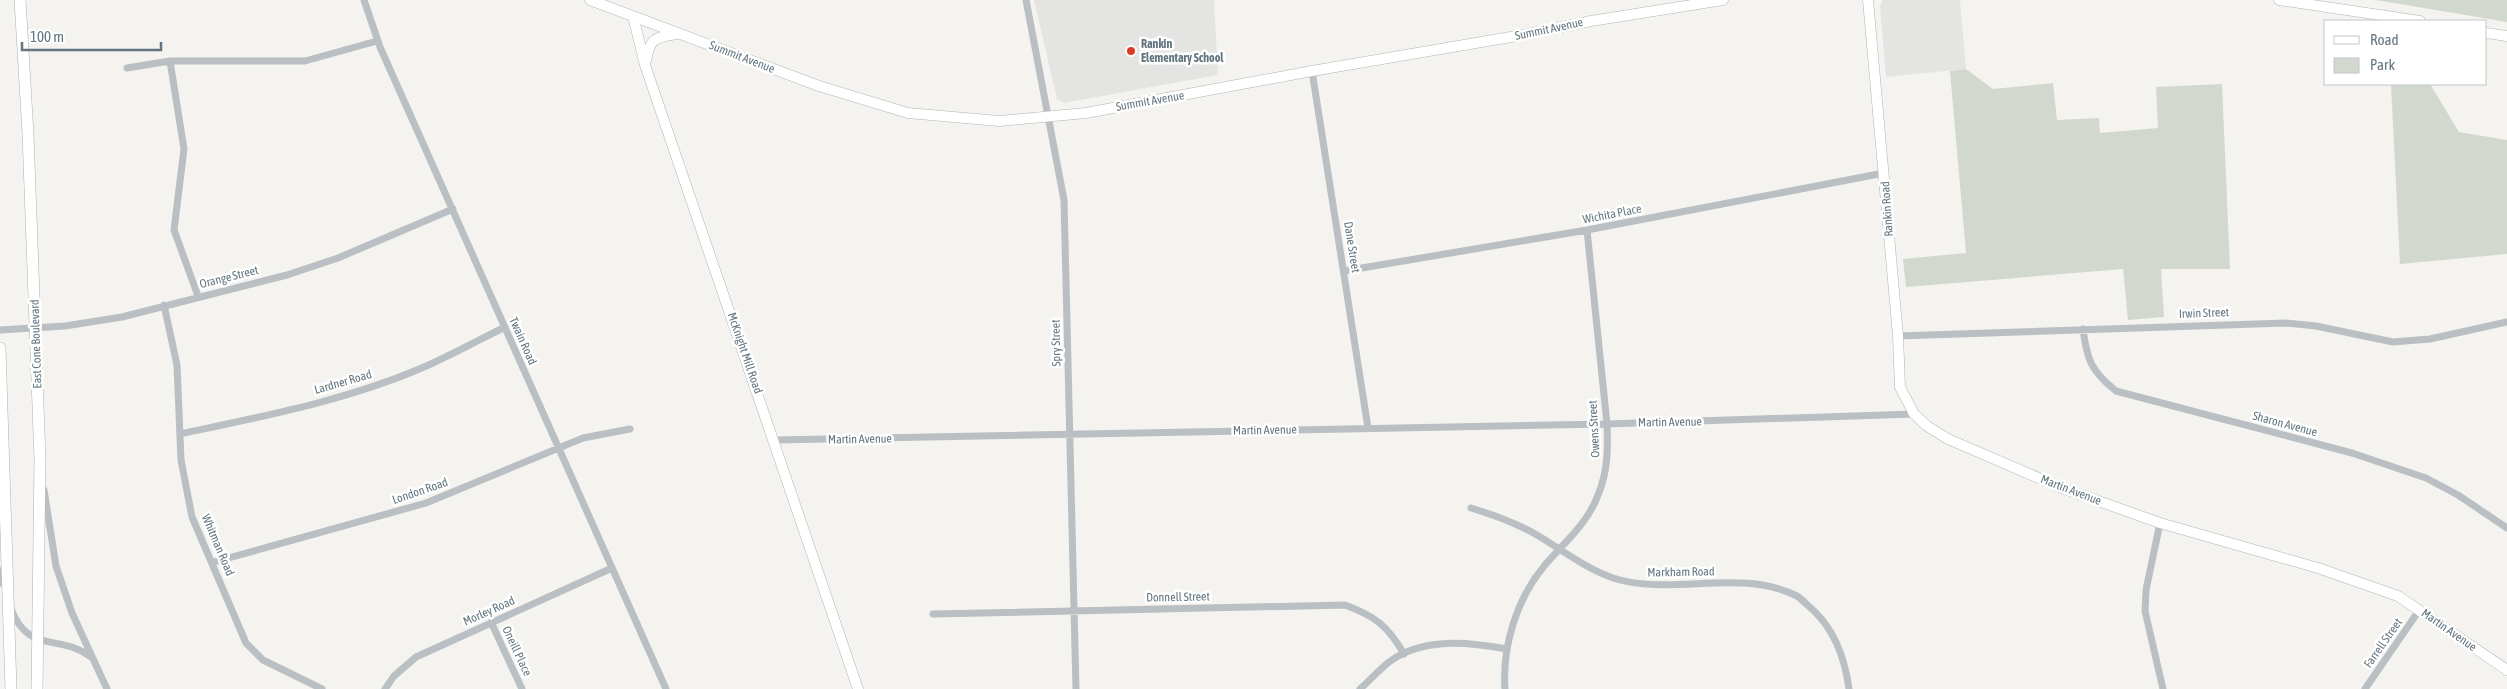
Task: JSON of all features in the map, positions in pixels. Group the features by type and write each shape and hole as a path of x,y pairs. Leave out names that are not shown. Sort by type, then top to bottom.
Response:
{"main road":[{"name":"East Cone Boulevard","path":"20,0 36,329 40,460 37,689"},
{"path":"0,348 12,689"}],"street":[{"name":"Twain Road","path":"364,0 378,41 666,689"},
{"name":"Summit Avenue","path":"590,0 820,86 908,113 971,120 1050,118 1528,34 1591,21 1723,0"},
{"name":"Spry Street","path":"1026,0 1050,118 1064,200 1076,689"},
{"name":"Rankin Road","path":"1868,0 1898,336 1900,387 1914,414"},
{"path":"2279,0 2413,20"},
{"name":"McKnight Mill Road","path":"633,16 645,65 775,440 858,689"},
{"path":"645,65 649,45 652,41 661,36 679,33"},
{"path":"2487,33 2507,36"},
{"path":"127,68 170,61 306,61 378,41"},
{"path":"170,61 184,149 174,230 198,296"},
{"name":"Dane Street","path":"1312,71 1368,428"},
{"name":"Wichita Place","path":"1344,271 1587,230 1884,173"},
{"name":"Orange Street","path":"0,330 36,329 122,317 164,304 287,275 338,258 453,209"},
{"name":"Owens Street","path":"1504,689 1507,649 1521,602 1544,566 1586,518 1598,497 1609,453 1587,230"},
{"name":"Whitman Road","path":"164,304 177,365 181,460 192,517 214,562 246,643 263,660 322,689"},
{"name":"Irwin Street","path":"1898,336 2023,334 2083,329 2286,323 2316,326 2393,342 2430,339 2507,322"},
{"name":"Lardner Road","path":"180,434 254,418 361,390 432,364 505,327"},
{"name":"Sharon Avenue","path":"2083,329 2086,355 2092,367 2116,391 2352,453 2426,478 2458,495 2507,528"},
{"name":"Martin Avenue","path":"775,440 1607,424 1914,414 1927,426 1948,439 2062,488 2160,524 2358,581 2398,596 2420,609 2507,670"},
{"name":"London Road","path":"214,562 426,503 559,447 605,432 630,429"},
{"path":"40,460 49,533 56,566 72,613 107,689"},
{"name":"Markham Road","path":"1470,508 1515,523 1589,568 1614,578 1638,583 1748,583 1770,587 1798,597 1831,630 1842,654 1849,689"},
{"path":"2160,524 2146,590 2145,611 2163,689"},
{"path":"0,584 7,557"},
{"name":"Morley Road","path":"385,689 394,676 416,657 612,568"},
{"path":"8,598 17,623 24,632 38,640 81,650 93,659"},
{"name":"Donnell Street","path":"933,614 1345,605 1369,614 1392,634 1404,654"},
{"name":"Farrell Street","path":"2365,689 2420,609"},
{"name":"Oneill Place","path":"491,622 522,689"},
{"path":"1360,689 1389,662 1404,654 1438,644 1468,642 1507,649"}],"shaded area":[{"name":"Rankin Elementary School","path":"1034,0 1214,0 1218,75 1064,103 1057,99"},
{"path":"1883,0 1960,0 1966,69 1886,77 1880,6"}],"green space":[{"path":"2376,0 2507,0 2507,22"},
{"path":"1966,69 1993,89 2053,83 2057,120 2099,118 2100,133 2158,128 2156,87 2222,84 2230,269 2161,269 2164,317 2128,320 2123,269 1906,287 1903,259 1966,253 1950,71"},
{"path":"2391,85 2431,85 2459,132 2507,140 2507,254 2400,264"}],"place":[{"name":"Rankin Elementary School","path":"1131,51"}]}
